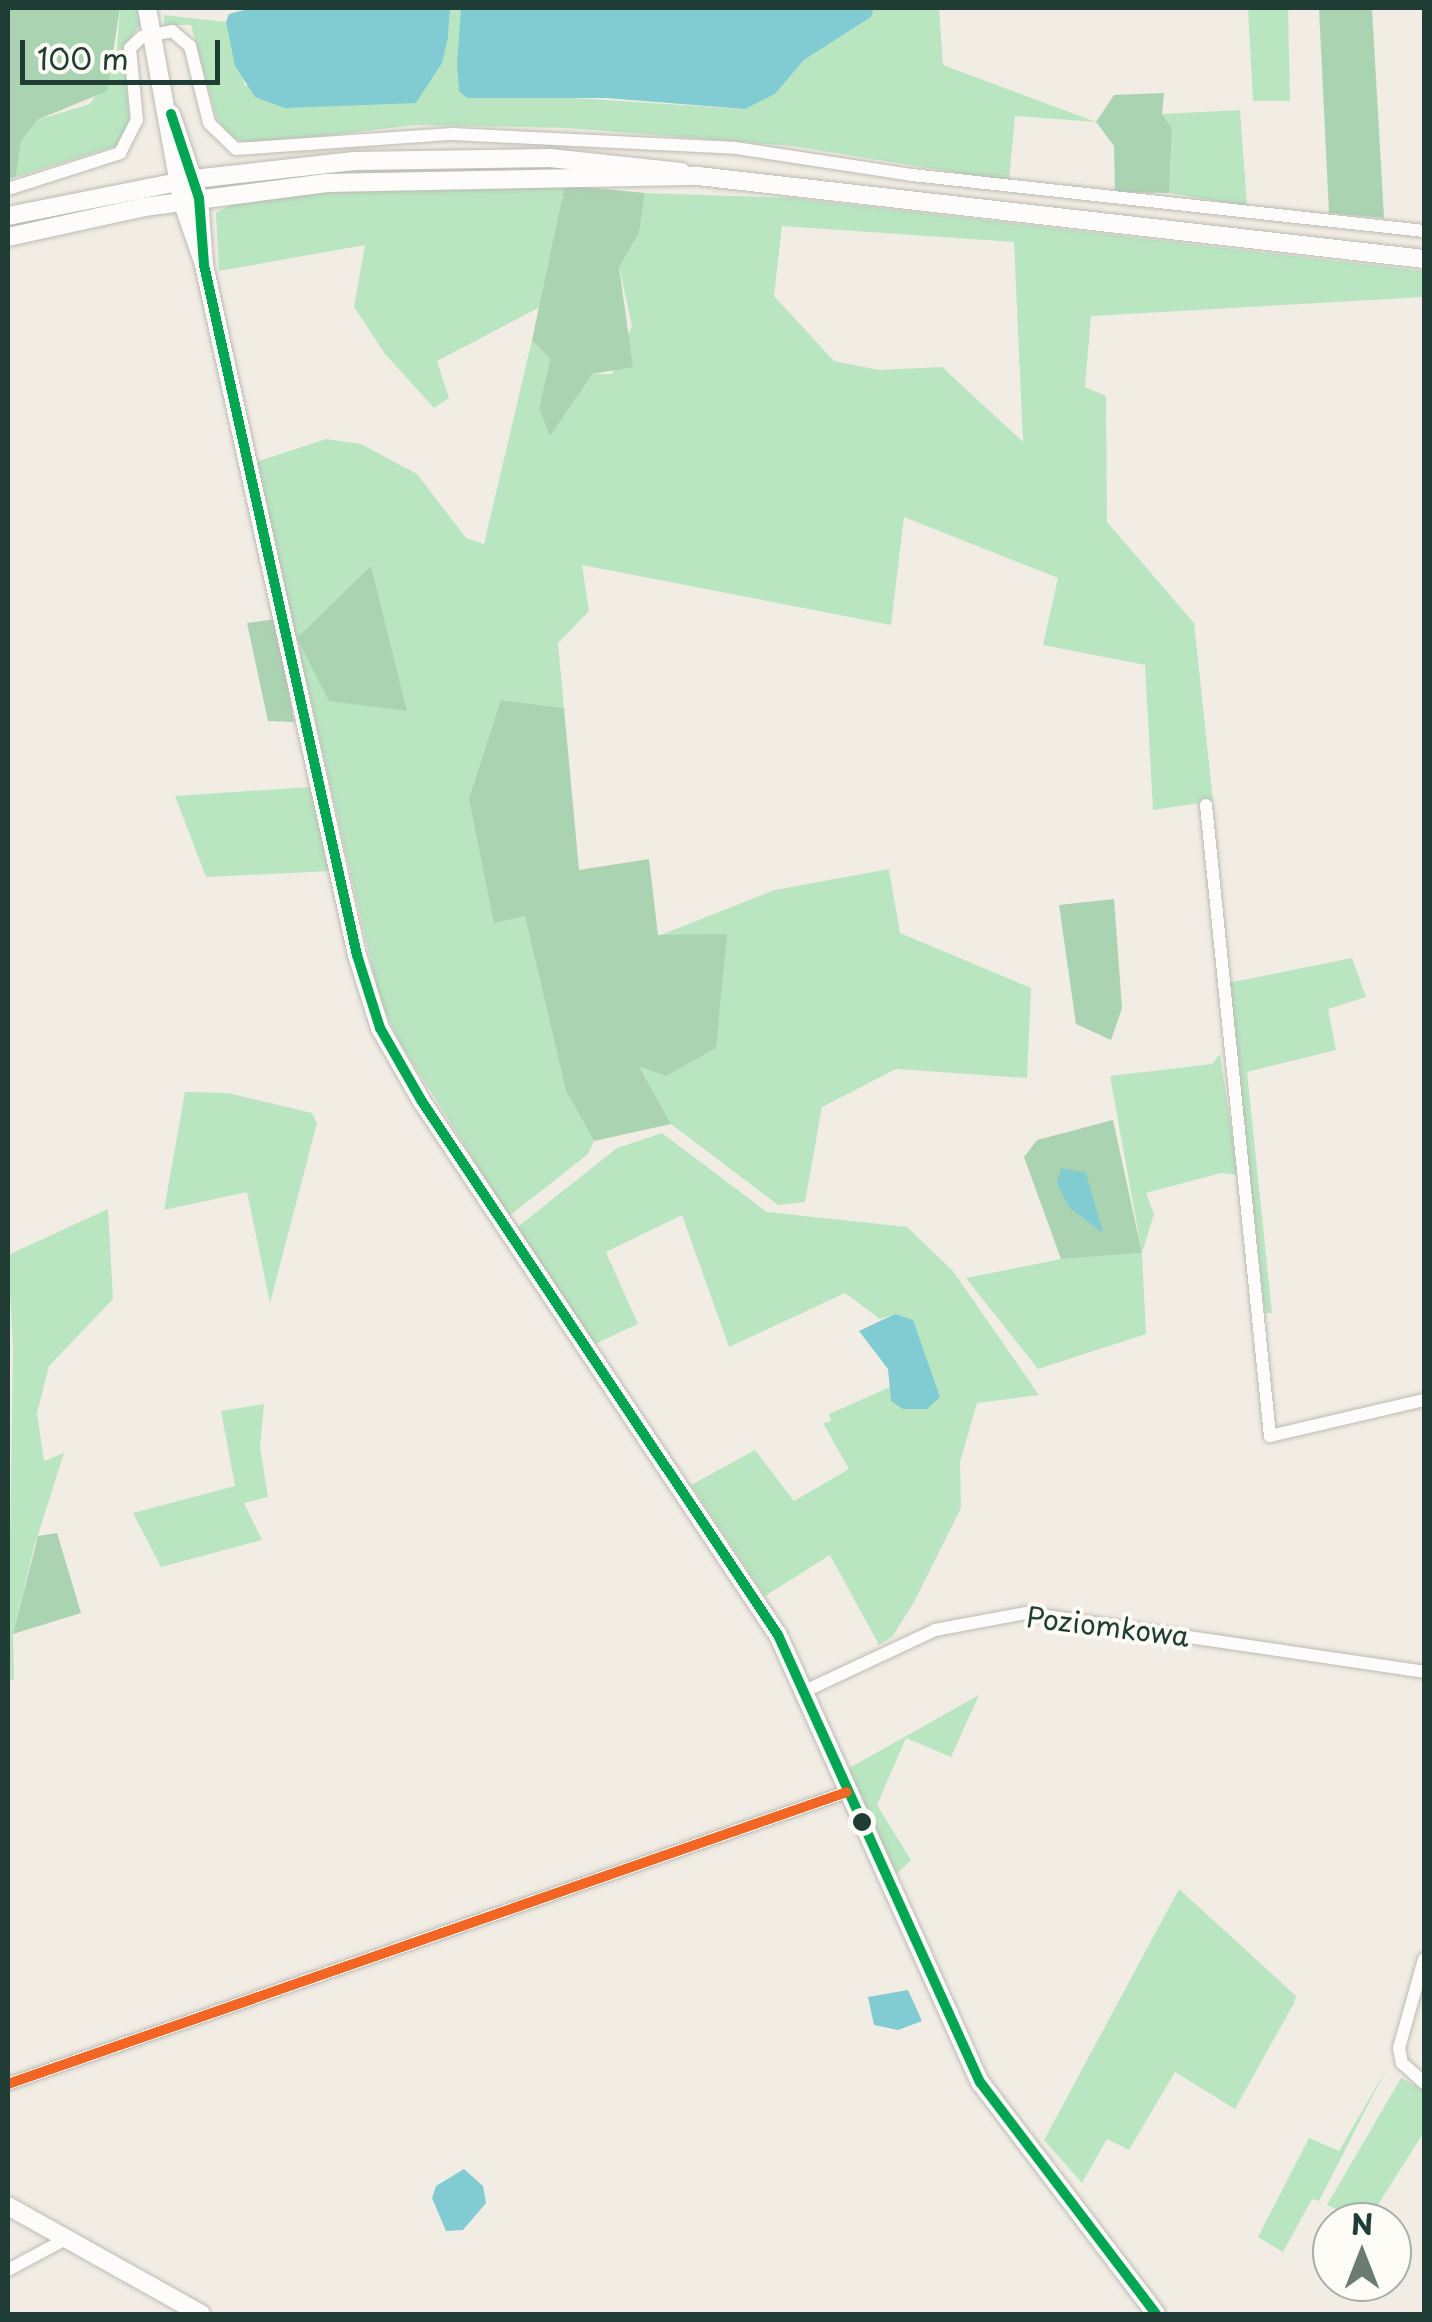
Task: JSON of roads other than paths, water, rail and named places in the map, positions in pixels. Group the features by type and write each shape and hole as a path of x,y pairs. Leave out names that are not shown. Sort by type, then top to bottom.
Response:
{"street":[{"path":"147,8 357,955 380,1028 420,1100 751,1591 805,1692 980,2082 1156,2314"},
{"path":"8,189 120,153 137,120 130,48 154,35 181,32 187,39 209,123 236,149 452,134 736,148 912,175 1424,231"},
{"path":"8,216 186,180 477,156 654,166 698,176 1424,259"},
{"path":"8,237 190,200 394,179 698,176"},
{"path":"1206,804 1270,1436 1424,1400"},
{"name":"Poziomkowa","path":"805,1692 934,1630 1026,1613 1424,1672"},
{"path":"8,2084 848,1792"},
{"path":"1424,1958 1399,2048 1402,2063 1424,2082"},
{"path":"8,2206 201,2314"},
{"path":"8,2270 64,2240"}],"water":[{"path":"252,8 450,8 448,37 442,63 416,103 285,108 255,97 235,66 226,22 229,14"},
{"path":"461,8 874,8 871,17 804,60 775,94 745,109 606,98 467,98 459,91 457,64"},
{"path":"1061,1168 1086,1173 1103,1233 1069,1207 1057,1183"},
{"path":"895,1314 913,1320 940,1397 927,1409 903,1409 891,1401 888,1369 859,1331"},
{"path":"908,1990 922,2021 898,2030 874,2025 868,1997"},
{"path":"464,2169 483,2186 486,2203 463,2230 446,2231 432,2198 436,2186"}]}
